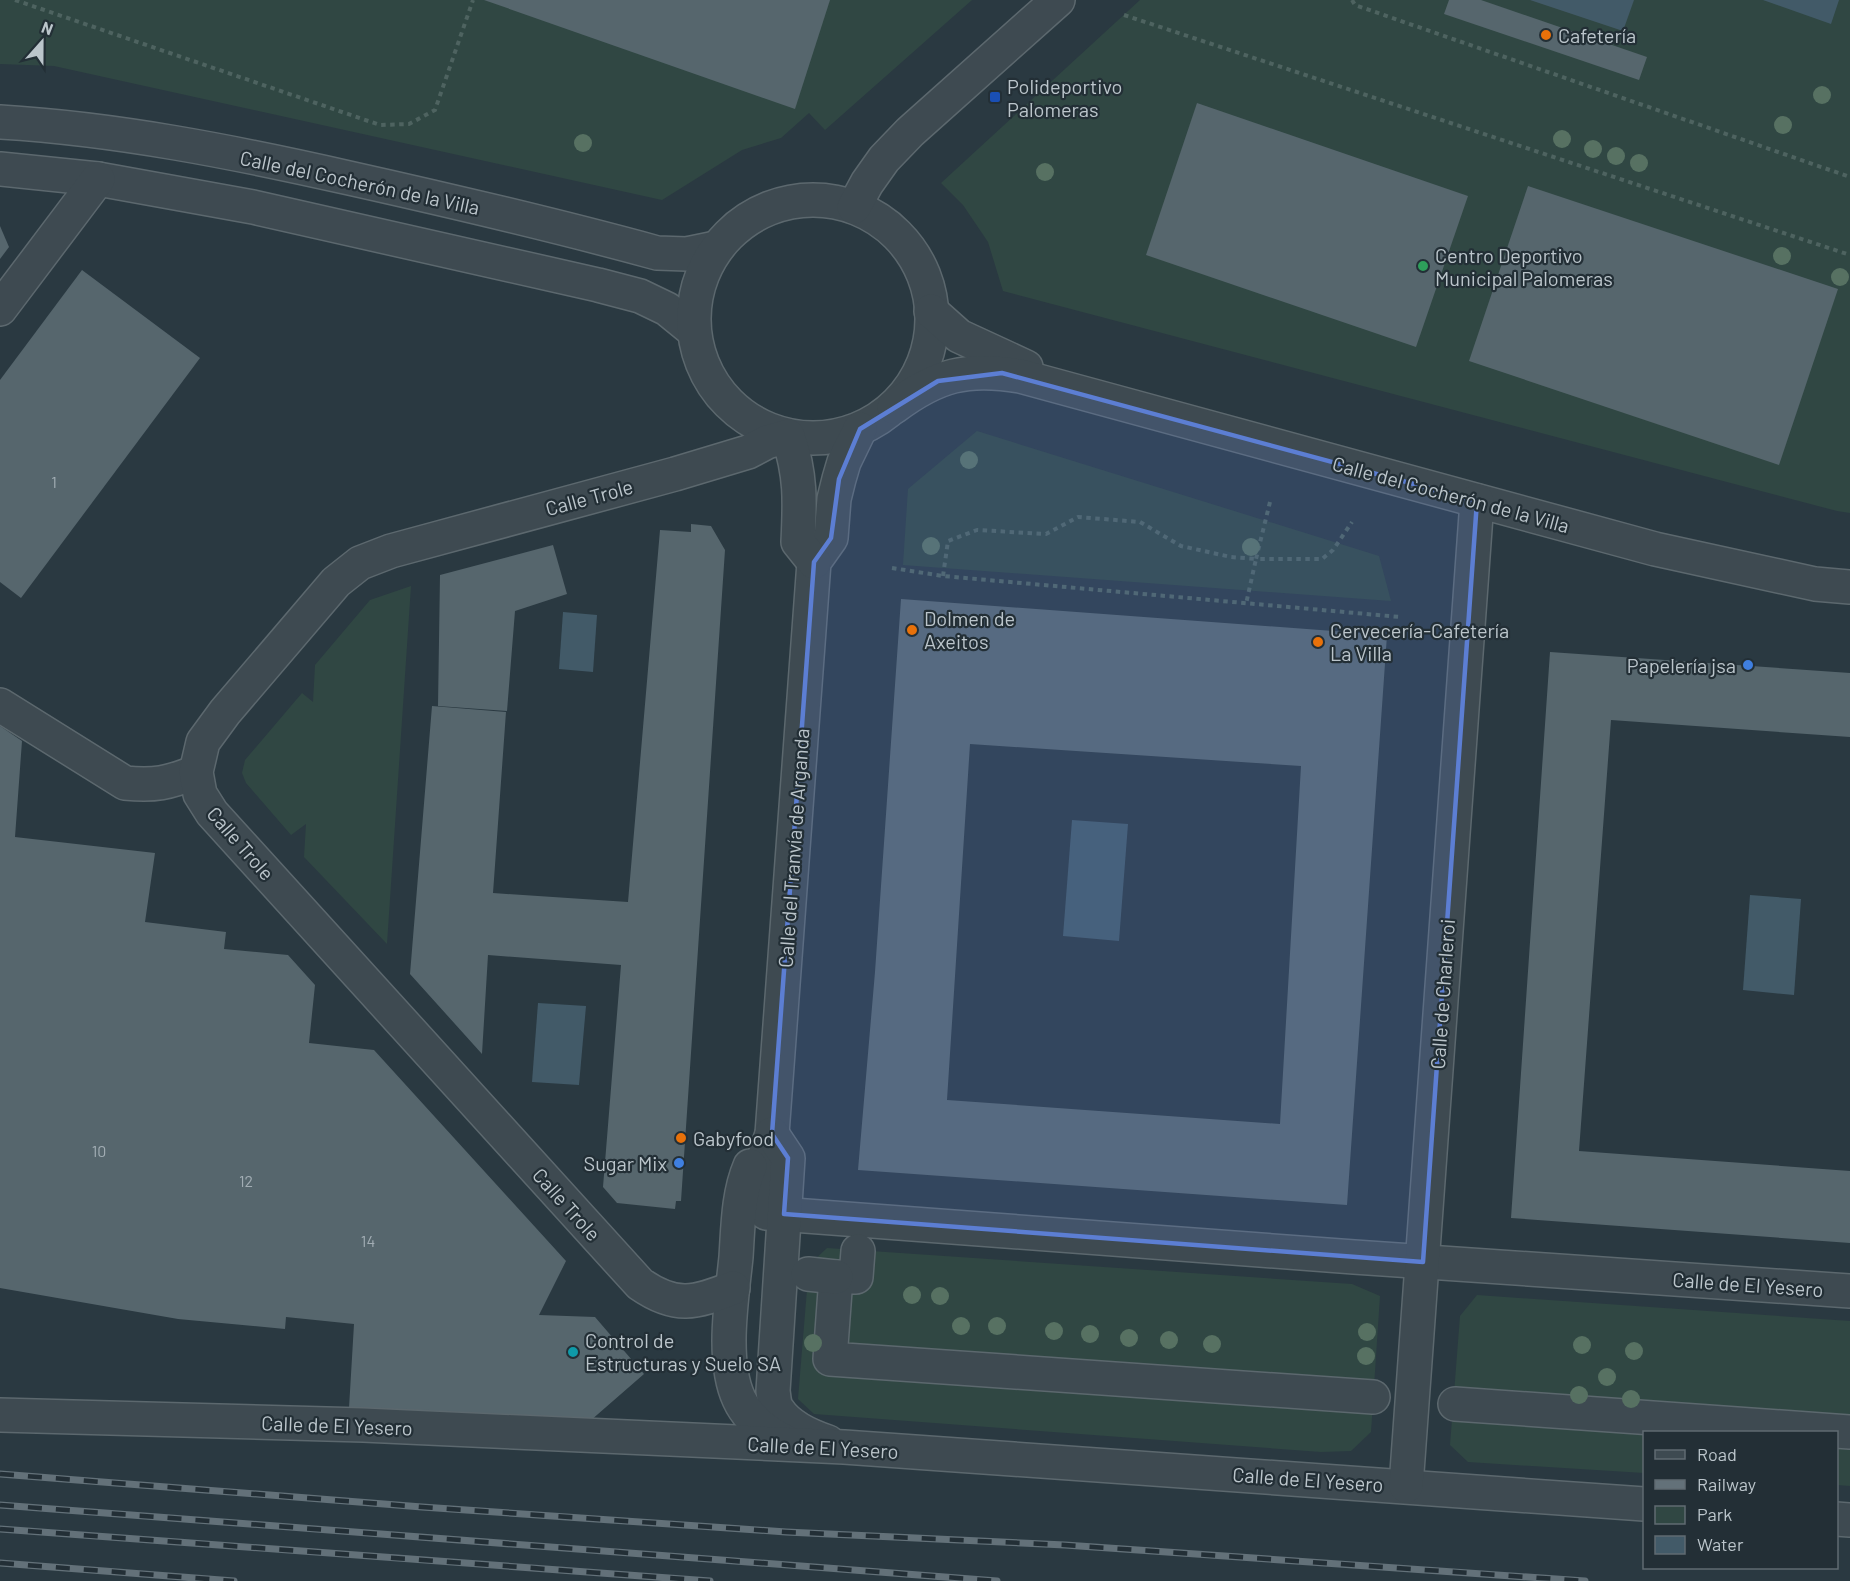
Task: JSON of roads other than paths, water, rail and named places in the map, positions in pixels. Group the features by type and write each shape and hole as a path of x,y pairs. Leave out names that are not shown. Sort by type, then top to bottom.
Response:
{"street":[{"path":"854,207 867,183 890,152 1058,0"},
{"name":"Calle del Cocherón de la Villa","path":"0,122 63,125 264,159 436,197 657,253 687,254 716,248"},
{"path":"0,169 98,178 253,207 619,291 640,296 667,309 694,332"},
{"path":"0,309 98,178"},
{"path":"860,429 837,436 788,436 756,424 726,400 704,368 694,332 694,302 699,283 716,248 744,221 779,205 817,200 854,207 889,227 916,258 930,296 932,336 919,375 894,407"},
{"name":"Calle del Cocherón de la Villa","path":"931,311 959,336 1038,371 1056,385"},
{"name":"Calle del Cocherón de la Villa","path":"860,429 918,390 956,375 1002,373 1056,385 1655,549 1815,584 1850,587"},
{"path":"788,436 796,462 800,495 798,542 814,562 831,538 834,499 839,479 844,462 860,429"},
{"name":"Calle Trole","path":"733,1288 705,1299 680,1302 659,1297 640,1284 212,813 200,794 196,772 203,742 225,712 336,582 360,563 391,551 675,474 748,452 767,442 788,436"},
{"name":"Calle de Charleroi","path":"1406,1486 1476,501"},
{"name":"Calle del Tranvía de Arganda","path":"784,1214 766,1213 760,1197 763,1159 772,1134 814,562"},
{"path":"0,705 125,783 149,786 173,781 196,772"},
{"path":"772,1134 754,1157 746,1175 733,1288 729,1340 730,1365 739,1399 754,1421 770,1435 791,1444"},
{"path":"784,1214 773,1382 776,1409 789,1423 813,1437 844,1447"},
{"name":"Calle de El Yesero","path":"784,1214 1423,1262 1850,1291"},
{"path":"858,1251 856,1277 822,1275 830,1359 1373,1397"},
{"path":"1455,1404 1836,1431"},
{"name":"Calle de El Yesero","path":"0,1415 363,1425 791,1444 1643,1504"}],"water":[{"path":"1530,0 1634,0 1623,31"},
{"path":"1763,0 1839,0 1831,24"},
{"path":"563,612 597,615 593,672 559,669"},
{"path":"1072,820 1128,824 1119,941 1063,936"},
{"path":"1750,895 1801,899 1794,995 1743,990"},
{"path":"538,1003 586,1006 579,1085 532,1082"}],"railway":[{"path":"0,1474 422,1507 786,1532 1065,1545 1585,1581"},
{"path":"0,1505 997,1581"},
{"path":"0,1529 710,1581"},
{"path":"0,1563 234,1581"}],"place":[{"name":"Cafetería","path":"1546,35"},
{"name":"Polideportivo Palomeras","path":"995,97"},
{"name":"Centro Deportivo Municipal Palomeras","path":"1423,266"},
{"name":"Dolmen de Axeitos","path":"912,630"},
{"name":"Cervecería-Cafetería La Villa","path":"1318,642"},
{"name":"Papelería jsa","path":"1748,665"},
{"name":"Gabyfood","path":"681,1138"},
{"name":"Sugar Mix","path":"679,1163"},
{"name":"Control de Estructuras y Suelo SA","path":"573,1352"}]}
